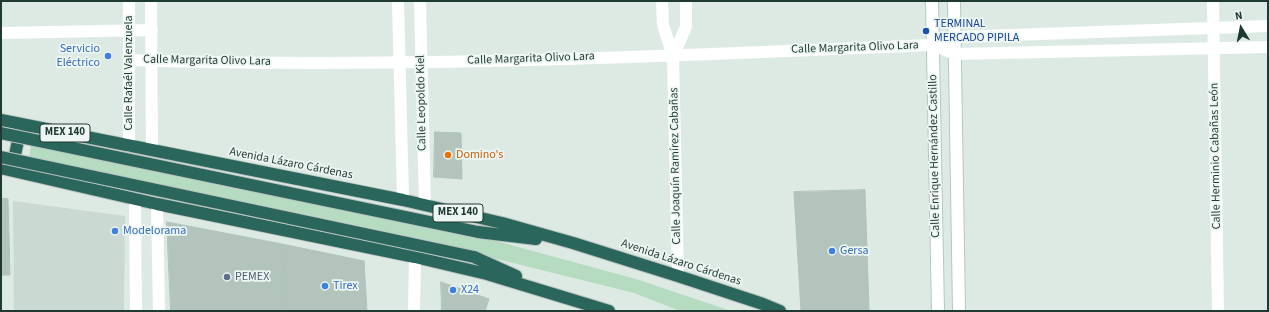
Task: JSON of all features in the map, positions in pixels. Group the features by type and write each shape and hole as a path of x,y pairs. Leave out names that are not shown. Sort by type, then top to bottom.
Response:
{"highway":[{"name":"Avenida Lázaro Cárdenas","path":"1,120 403,200 502,223 573,243 678,276 780,311"},
{"path":"38,128 25,131 19,136 6,169 157,204 415,257 487,274 609,311"},
{"name":"Avenida Lázaro Cárdenas","path":"1,133 478,232 573,243"},
{"path":"1,157 474,257 555,294"}],"street":[{"name":"Calle Rafaél Valenzuela","path":"129,1 129,146"},
{"name":"Calle Rafaél Valenzuela","path":"151,1 152,150"},
{"name":"Calle Leopoldo Kiel","path":"398,1 403,200"},
{"name":"Calle Leopoldo Kiel","path":"420,1 425,205"},
{"name":"Calle Joaquín Ramírez Cabañas","path":"662,1 663,25 673,56 678,276"},
{"name":"Calle Joaquín Ramírez Cabañas","path":"673,56 686,27 686,1"},
{"name":"Calle Enrique Hernández Castillo","path":"932,1 938,311"},
{"name":"Calle Enrique Hernández Castillo","path":"954,1 959,311"},
{"name":"Calle Herminio Cabañas León","path":"1213,1 1218,311"},
{"name":"Calle Margarita Olivo Lara","path":"129,60 400,63 673,56 933,45 955,37 1268,26"},
{"path":"1,33 152,30"},
{"name":"Calle Margarita Olivo Lara","path":"933,45 955,54 1268,47"},
{"path":"135,199 136,311"},
{"path":"157,204 158,311"},
{"path":"414,311 415,257"}],"shaded area":[{"path":"13,201 125,216 124,311 14,311"}],"green space":[{"path":"31,146 382,210 636,279 731,311 680,311 634,293 376,229 29,157"}],"building":[{"name":"Domino's","path":"435,132 461,133 462,179 434,177"},
{"name":"Gersa","path":"865,190 869,310 801,311 794,192"},
{"path":"1,198 8,199 10,275 1,275"},
{"name":"PEMEX","path":"167,222 282,244 287,311 171,311"},
{"name":"Tirex","path":"282,244 364,261 367,311 287,311"},
{"name":"X24","path":"441,282 489,299 485,311 442,311"}],"place":[{"name":"TERMINAL MERCADO PIPILA","path":"926,31"},
{"name":"Servicio Eléctrico","path":"108,56"},
{"name":"Domino's","path":"448,155"},
{"name":"Modelorama","path":"115,231"},
{"name":"Gersa","path":"832,251"},
{"name":"PEMEX","path":"227,277"},
{"name":"Tirex","path":"325,286"},
{"name":"X24","path":"453,290"}]}
